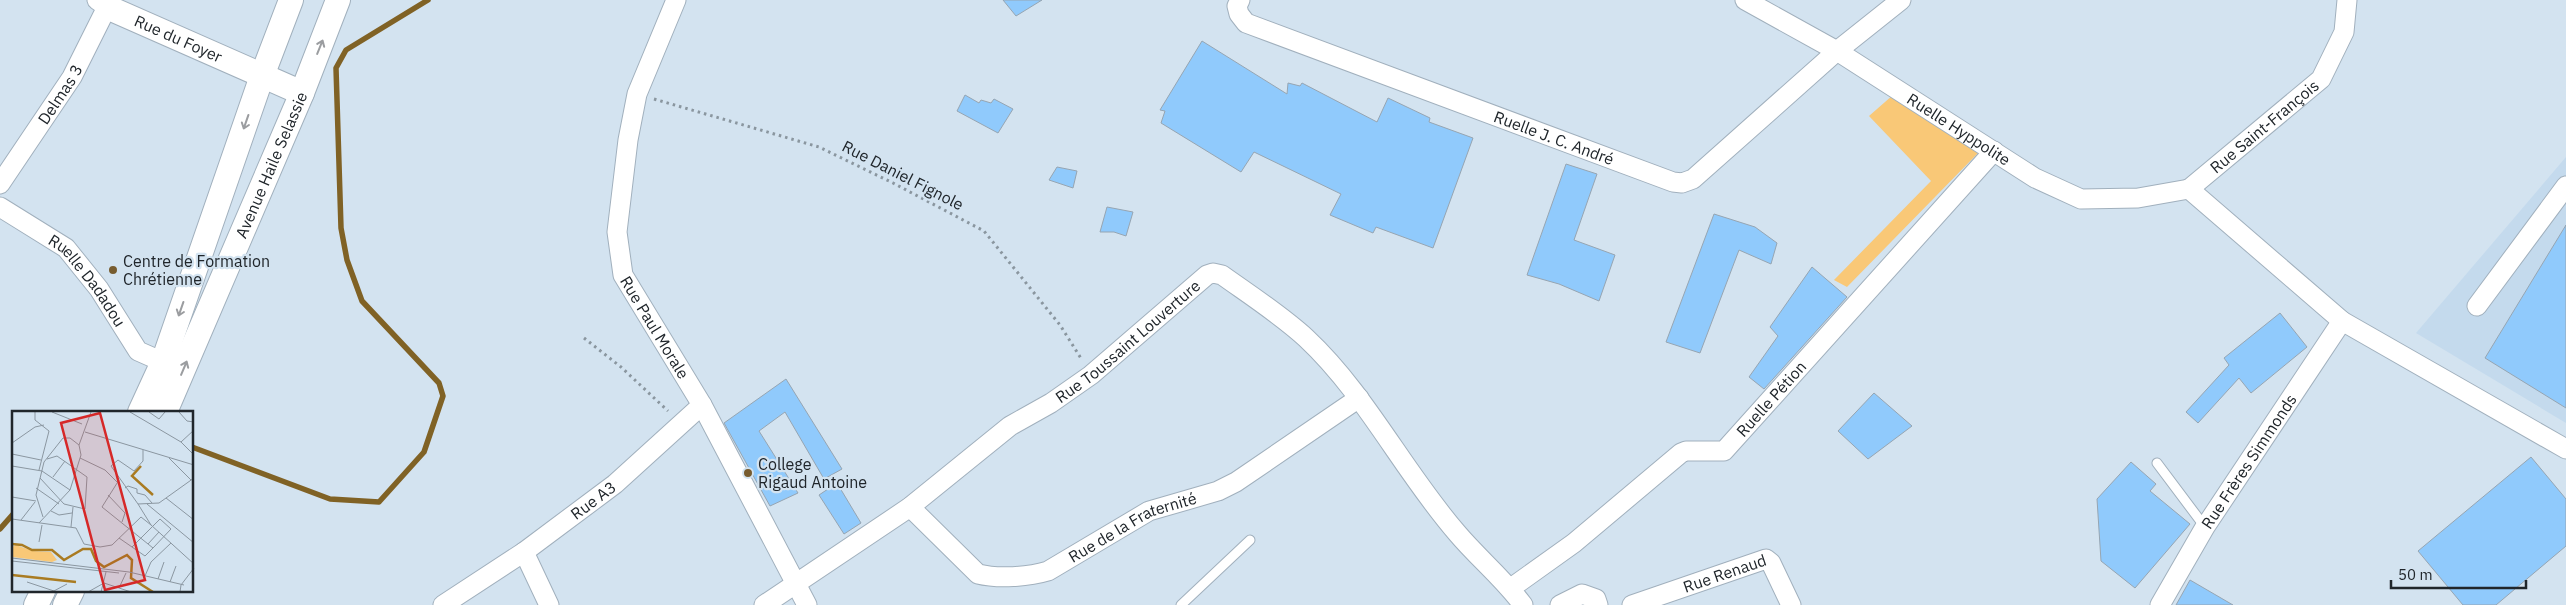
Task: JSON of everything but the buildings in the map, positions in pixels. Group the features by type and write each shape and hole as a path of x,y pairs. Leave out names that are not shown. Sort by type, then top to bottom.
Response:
{"street":[{"name":"Avenue Haile Selassie","path":"141,410 163,362 262,76 291,0"},
{"name":"Rue Paul Morale","path":"676,0 637,94 628,140 617,232 623,275 702,405 794,584 807,605"},
{"name":"Ruelle Hyppolite","path":"1745,0 1837,51 2035,178 2081,198 2138,198 2188,189"},
{"name":"Ruelle J. C. André","path":"1240,7 1246,23 1672,182 1682,183 1693,179 1837,51 1900,0"},
{"name":"Rue Saint-François","path":"2188,189 2321,79 2344,32 2347,0"},
{"name":"Avenue Haile Selassie","path":"165,411 340,1"},
{"name":"Rue du Foyer","path":"103,2 302,93"},
{"name":"Delmas 3","path":"0,184 72,77 103,2"},
{"name":"Ruelle Pétion","path":"1511,588 1574,543 1681,453 1686,451 1724,451 1994,152"},
{"path":"2477,306 2566,186"},
{"path":"2188,189 2342,321 2566,449"},
{"name":"Ruelle Dadadou","path":"0,207 66,248 99,290 138,351 163,362"},
{"name":"Rue Toussaint Louverture","path":"764,605 910,507 1010,426 1051,403 1090,375 1207,276 1214,273 1222,275 1306,338 1359,398 1412,474 1457,533 1511,588 1523,605"},
{"name":"Rue Frères Simmonds","path":"2160,605 2205,527 2342,321"},
{"name":"Rue de la Fraternité","path":"910,507 978,574 989,577 1038,574 1048,571 1149,511 1218,491 1236,482 1359,398"},
{"name":"Rue A3","path":"443,605 524,552 615,484 702,405"},
{"path":"524,552 549,605"},
{"name":"Rue Renaud","path":"1632,605 1766,559 1771,563 1791,605"},
{"path":"36,605 42,592"},
{"path":"65,605 72,592"},
{"path":"1560,605 1582,594 1596,599 1598,605"}],"lane":[{"path":"2157,463 2205,527"},
{"path":"1181,605 1250,540"}],"path":[{"name":"Rue Daniel Fignole","path":"637,94 819,147 908,190 984,232 1060,325 1090,375"},
{"path":"584,338 621,367 682,424"}],"shaded area":[{"path":"1893,95 1980,151 1847,287 1834,280 1931,181 1869,116"},
{"path":"2566,157 2566,423 2416,333"}],"waterway":[{"path":"194,448 330,499 379,502 424,452 443,396 439,383 362,301 347,260 341,228 336,68 346,50 428,0"},
{"path":"0,529 12,515"}],"place":[{"name":"Centre de Formation Chrétienne","path":"113,270"},
{"name":"College Rigaud Antoine","path":"748,473"}]}
